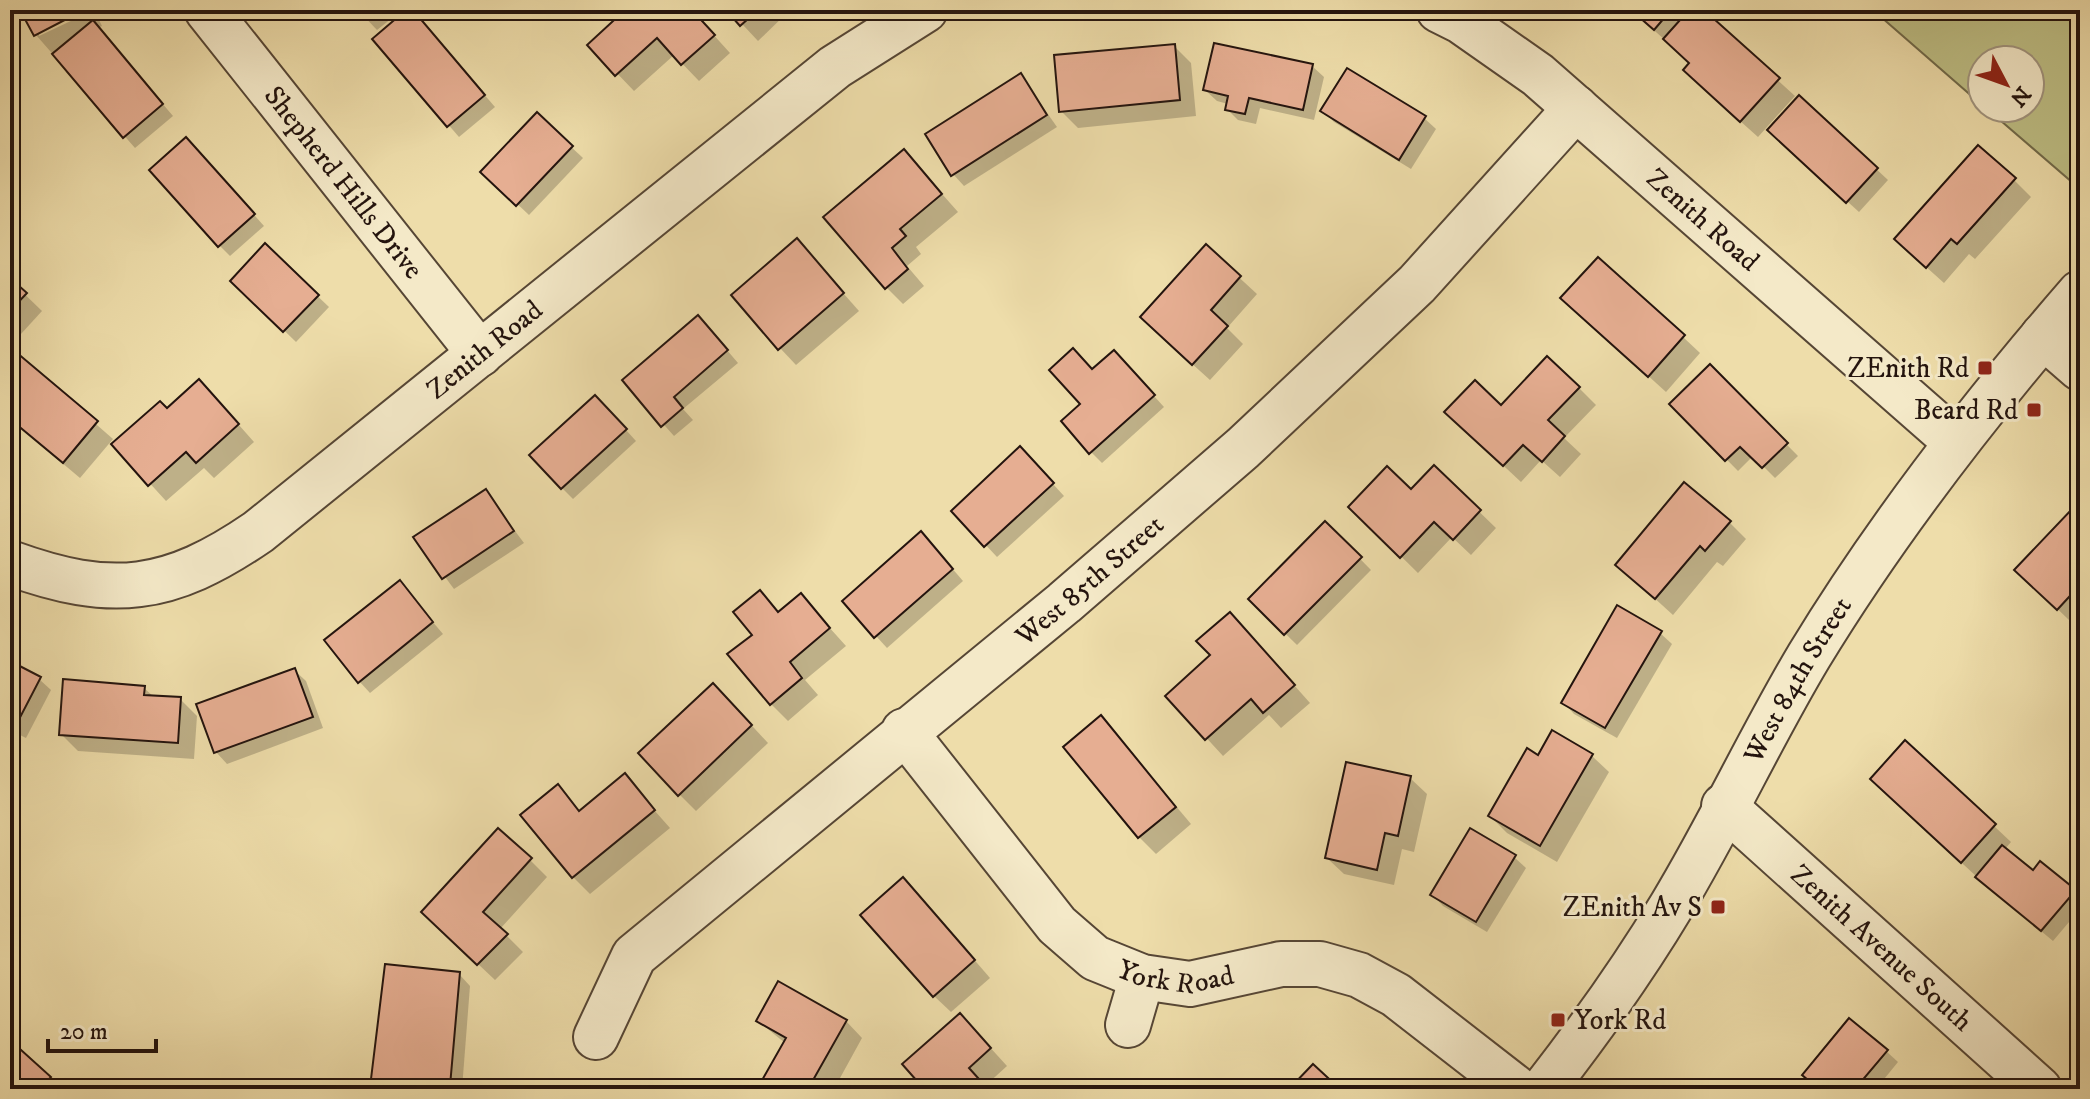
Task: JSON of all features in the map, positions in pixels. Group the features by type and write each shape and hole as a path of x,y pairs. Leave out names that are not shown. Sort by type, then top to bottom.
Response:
{"street":[{"name":"Shepherd Hills Drive","path":"207,10 480,354"},
{"name":"Zenith Road","path":"10,563 53,579 107,587 162,583 213,562 258,532 835,67 925,10"},
{"name":"Zenith Road","path":"1439,10 1461,21 1538,75 1956,442"},
{"name":"West 85th Street","path":"596,1037 634,956 904,731 1064,603 1243,448 1417,284 1576,108"},
{"name":"West 84th Street","path":"1544,1089 1616,994 1673,904 1724,806 1810,656 1899,518 1956,442 2080,293"},
{"path":"2043,336 2080,368"},
{"name":"York Road","path":"904,731 1057,925 1095,958 1142,977 1190,984 1281,964 1320,964 1359,975 1396,995 1517,1089"},
{"name":"Zenith Avenue South","path":"1724,806 1994,1074 2039,1089"},
{"path":"1128,1025 1142,977"}],"green space":[{"path":"1873,10 2080,10 2080,189 2005,124 2046,124 2046,44 1966,44 1966,91"}],"building":[{"path":"20,10 84,10 34,36"},
{"path":"406,10 413,10 485,95 447,127 372,39"},
{"path":"625,10 692,10 715,35 681,65 657,38 615,76 587,45"},
{"path":"726,10 758,10 740,26"},
{"path":"1631,10 1671,10 1654,30"},
{"path":"1689,10 1704,10 1780,78 1740,122 1683,70 1689,63 1663,39"},
{"path":"93,20 163,104 123,138 52,54"},
{"path":"1214,43 1313,64 1303,110 1249,98 1245,114 1225,110 1228,96 1203,90"},
{"path":"1175,44 1180,100 1059,112 1054,55"},
{"path":"1347,68 1426,116 1399,160 1320,111"},
{"path":"1021,73 1047,115 951,176 925,134"},
{"path":"1799,95 1878,168 1846,203 1767,130"},
{"path":"537,112 573,146 516,206 480,172"},
{"path":"186,137 255,214 218,247 149,170"},
{"path":"1978,145 2016,178 1957,244 1951,239 1926,268 1894,239"},
{"path":"904,149 942,194 900,229 906,236 892,248 908,269 885,289 823,217"},
{"path":"797,238 844,293 778,350 731,295"},
{"path":"265,243 319,295 283,332 230,281"},
{"path":"1206,244 1241,276 1211,310 1228,326 1192,365 1140,317"},
{"path":"1598,257 1685,335 1648,377 1560,298"},
{"path":"10,278 27,293 10,311"},
{"path":"698,315 728,350 674,397 683,408 661,427 622,380"},
{"path":"10,347 98,421 63,463 10,419"},
{"path":"1073,348 1092,369 1114,350 1155,395 1089,454 1061,421 1080,404 1049,370"},
{"path":"1547,356 1580,387 1548,420 1565,436 1542,462 1523,445 1503,466 1444,412 1475,380 1501,405"},
{"path":"1710,364 1788,443 1762,468 1740,447 1725,461 1669,404"},
{"path":"199,379 239,424 196,463 186,452 148,486 111,444 160,401 167,408"},
{"path":"595,395 627,429 561,489 529,455"},
{"path":"1020,446 1054,483 984,547 951,511"},
{"path":"1434,465 1481,510 1453,540 1434,522 1400,558 1348,507 1387,466 1411,489"},
{"path":"1684,482 1731,521 1705,551 1700,546 1655,599 1615,565"},
{"path":"486,489 514,531 442,579 413,537"},
{"path":"2073,508 2080,514 2080,585 2057,610 2014,570"},
{"path":"1325,521 1362,557 1284,635 1248,599"},
{"path":"921,531 953,569 874,638 842,601"},
{"path":"400,580 433,622 358,683 324,640"},
{"path":"760,590 778,612 801,593 830,628 790,662 802,678 770,705 727,654 752,635 733,612"},
{"path":"1617,605 1662,631 1605,728 1561,703"},
{"path":"1230,612 1295,685 1263,713 1251,699 1205,740 1165,696 1210,655 1196,641"},
{"path":"10,661 41,677 14,729 10,726"},
{"path":"295,668 313,717 214,753 196,704"},
{"path":"63,679 145,686 144,695 181,697 178,743 59,735"},
{"path":"713,683 752,725 678,796 638,753"},
{"path":"1101,715 1176,807 1138,838 1063,747"},
{"path":"1552,730 1593,754 1540,846 1488,816 1527,748 1538,755"},
{"path":"1905,740 1996,824 1961,863 1870,779"},
{"path":"1346,762 1411,776 1398,836 1385,833 1377,870 1325,858"},
{"path":"625,773 655,810 572,878 520,815 558,784 579,811"},
{"path":"498,828 532,858 483,912 508,934 477,965 421,912"},
{"path":"1470,828 1516,855 1476,922 1430,895"},
{"path":"2002,845 2033,870 2040,861 2076,890 2041,931 1975,877"},
{"path":"903,877 975,960 933,997 860,915"},
{"path":"385,964 460,972 450,1086 371,1079"},
{"path":"778,981 847,1020 808,1089 757,1089 786,1038 756,1021"},
{"path":"960,1013 991,1048 969,1068 988,1089 924,1089 902,1064"},
{"path":"1849,1018 1888,1050 1855,1089 1819,1089 1802,1075"},
{"path":"10,1040 51,1077 40,1089 10,1089"},
{"path":"1313,1064 1340,1089 1289,1089"}],"place":[{"name":"ZEnith Rd","path":"1985,368"},
{"name":"Beard Rd","path":"2034,410"},
{"name":"ZEnith Av S","path":"1718,907"},
{"name":"York Rd","path":"1558,1020"}]}
